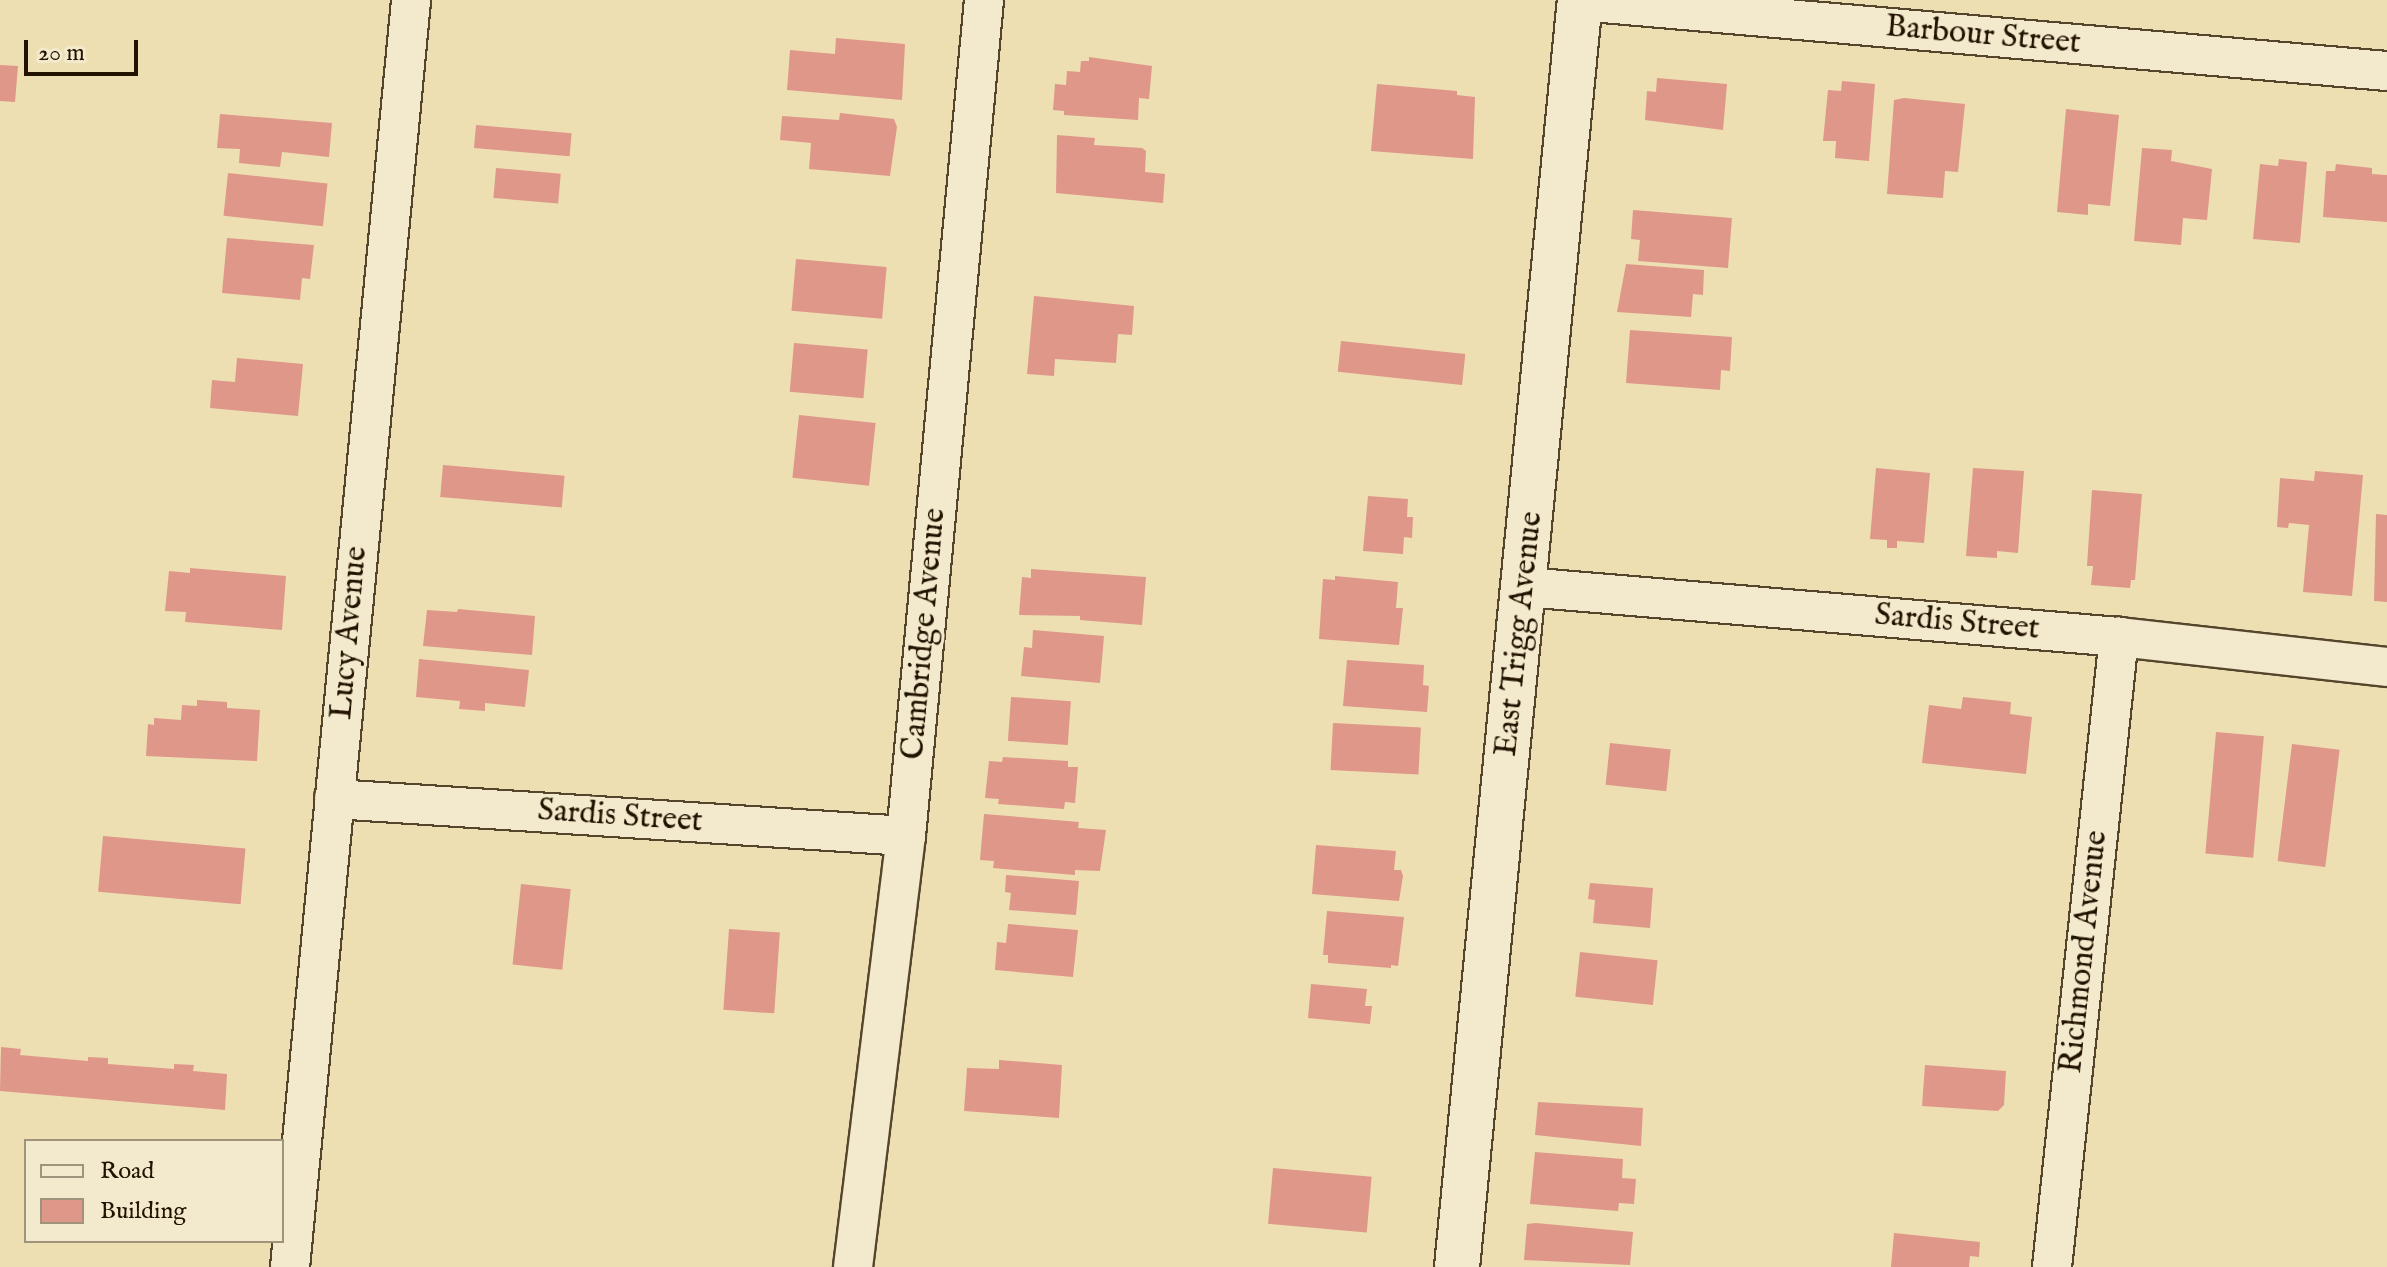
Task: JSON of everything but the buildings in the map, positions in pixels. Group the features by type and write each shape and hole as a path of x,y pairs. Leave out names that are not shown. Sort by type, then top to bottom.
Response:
{"street":[{"name":"Lucy Avenue","path":"290,1267 411,0"},
{"name":"Cambridge Avenue","path":"853,1267 906,836 984,0"},
{"name":"Barbour Street","path":"1580,0 2387,71"},
{"name":"East Trigg Avenue","path":"1457,1267 1580,0"},
{"name":"Sardis Street","path":"1525,587 2119,637 2387,667"},
{"name":"Richmond Avenue","path":"2052,1267 2119,637"},
{"name":"Sardis Street","path":"334,799 906,836"}]}
